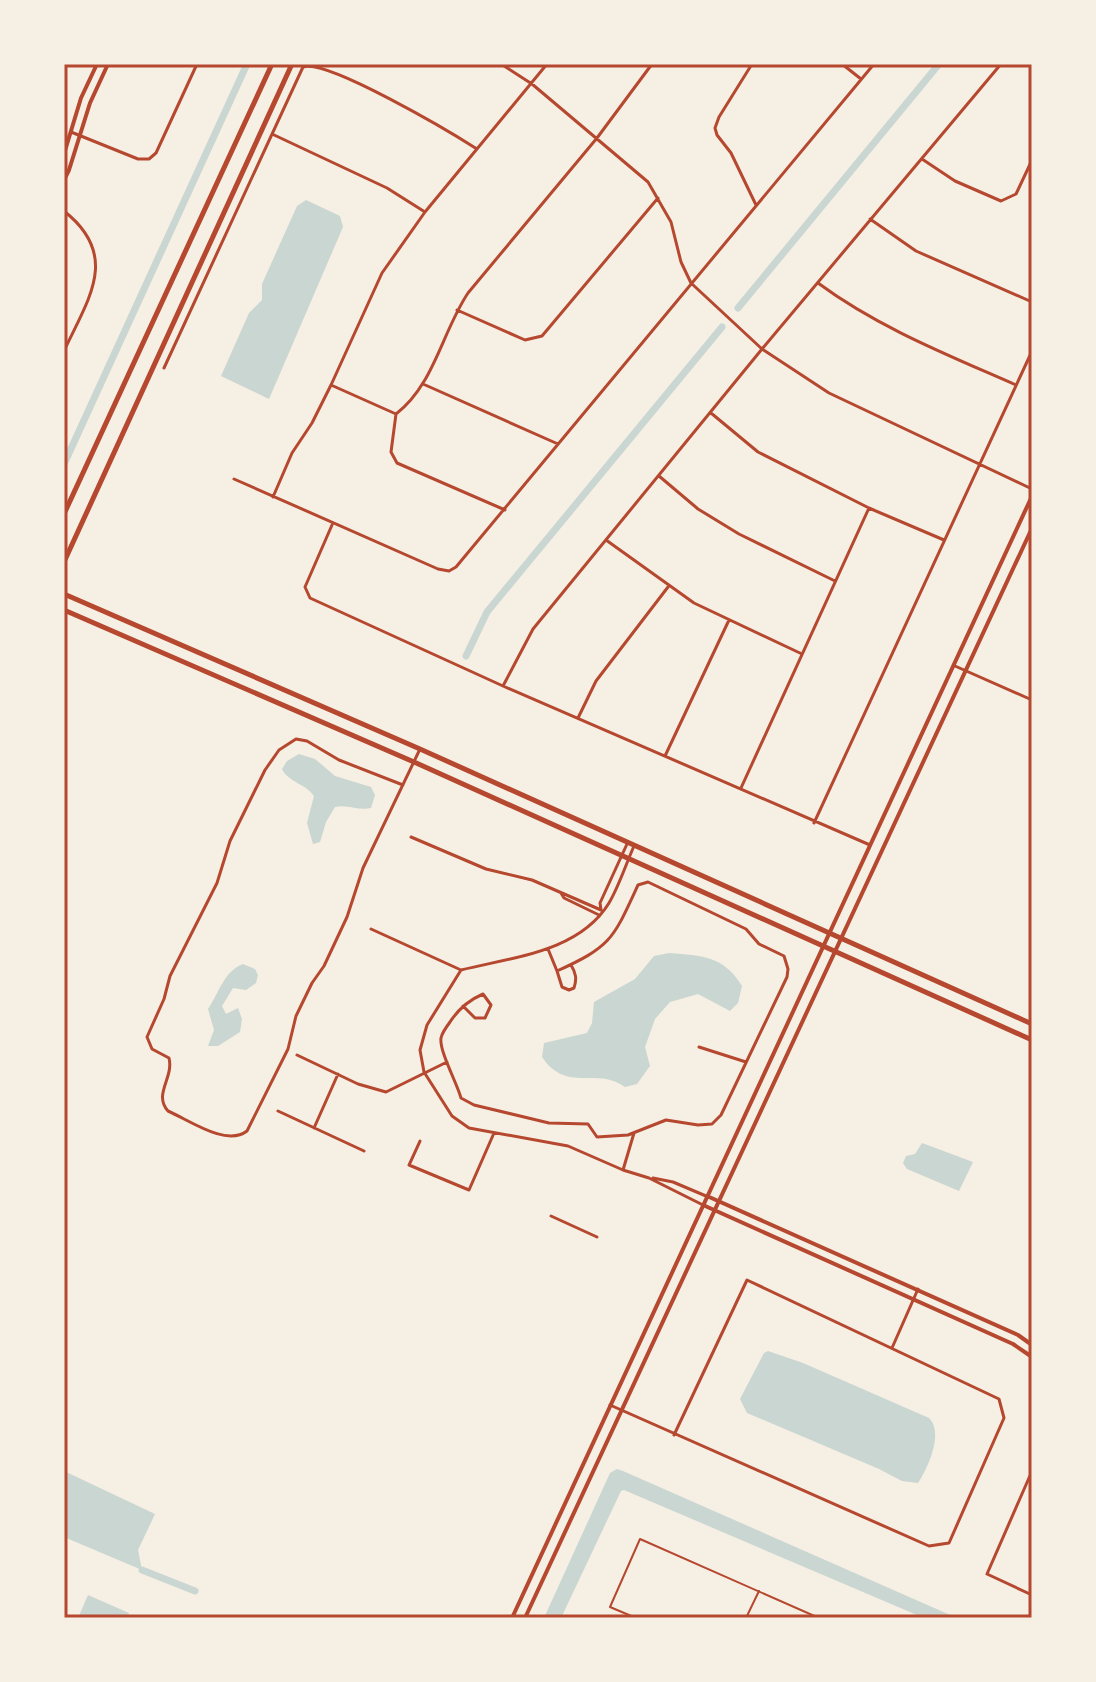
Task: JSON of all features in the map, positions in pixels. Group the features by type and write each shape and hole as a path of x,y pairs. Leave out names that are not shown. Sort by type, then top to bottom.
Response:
{"main road":[{"path":"64,514 272,64"},
{"path":"64,562 292,64"},
{"path":"64,594 420,749 1032,1024"},
{"path":"64,610 414,762 1032,1040"}],"street":[{"path":"64,154 81,98 97,64"},
{"path":"64,180 90,103 108,64"},
{"path":"71,132 138,159 149,159 156,153 197,64"},
{"path":"501,64 532,84 648,182 671,222 681,262 691,283 762,349 829,393 1032,489"},
{"path":"273,497 292,453 312,423 331,385 382,273 425,212 547,64"},
{"path":"505,510 397,463 391,452 396,414 412,402 423,384 468,293 597,138 652,64"},
{"path":"752,64 715,128 756,205"},
{"path":"842,64 861,80"},
{"path":"234,479 438,569 449,571 456,567 874,64"},
{"path":"503,686 533,629 1001,64"},
{"path":"164,368 300,70 307,65 316,65 421,115 477,149"},
{"path":"271,134 387,188 425,212"},
{"path":"922,159 955,181 1001,201 1016,194 1032,160"},
{"path":"457,310 525,340 542,336 658,198"},
{"path":"64,211 78,222 91,243 98,267 91,293 64,351"},
{"path":"870,219 916,251 1032,302"},
{"path":"818,283 889,329 1016,385"},
{"path":"814,823 1032,351"},
{"path":"423,384 559,445"},
{"path":"331,385 396,414"},
{"path":"711,413 758,452 869,508 944,540"},
{"path":"659,476 698,509 739,534 835,581"},
{"path":"512,1618 1032,496"},
{"path":"740,789 869,508"},
{"path":"333,523 305,587 310,598 503,686 870,845"},
{"path":"525,1618 1032,528"},
{"path":"606,540 668,587 802,654"},
{"path":"578,719 596,681 668,587"},
{"path":"665,756 729,620"},
{"path":"953,665 1032,700"},
{"path":"403,785 339,760 307,741 296,739 279,750 265,770 226,851 217,883 170,976 164,999 147,1037 152,1049 169,1058 170,1076 160,1095 161,1104 168,1111 228,1137 239,1137 247,1131 288,1049 296,1016 324,966 350,908 363,868 403,785 420,749"},
{"path":"411,837 486,869 532,880 572,896 600,912"},
{"path":"600,912 600,903 628,842"},
{"path":"371,929 461,970 548,949 582,933 607,906 635,845"},
{"path":"463,1006 475,1018 485,1018 491,1005 483,994 469,1000 463,1006 441,1037 461,1098 474,1105 549,1123 588,1124 597,1137 634,1133 666,1120 712,1124 721,1115 787,977 788,969 784,956 759,944 746,929 648,882 638,885 617,931 604,947 557,971"},
{"path":"548,949 562,987 569,990 574,988 575,972 571,965"},
{"path":"461,970 427,1025 420,1050 424,1072 452,1116 469,1128 568,1146 623,1170 673,1182 918,1289 1018,1335 1032,1345"},
{"path":"699,1047 746,1062"},
{"path":"297,1055 358,1084 386,1092 447,1062"},
{"path":"314,1128 338,1074"},
{"path":"278,1111 364,1151"},
{"path":"420,1141 409,1165 469,1190 494,1133"},
{"path":"623,1170 634,1133"},
{"path":"649,1178 713,1211 1013,1344 1032,1357"},
{"path":"551,1216 597,1237"},
{"path":"610,1405 674,1435 929,1546 949,1543 1004,1418 999,1399 747,1280 674,1435"},
{"path":"892,1348 918,1289"},
{"path":"1032,1471 987,1574 1032,1595"}],"lane":[{"path":"636,1618 610,1607 640,1539 819,1618"},
{"path":"746,1618 759,1591"}],"shaded area":[{"path":"306,200 340,216 343,227 269,399 221,376 249,313 262,300 262,284 297,206"},
{"path":"299,754 315,759 335,776 371,787 375,795 371,808 335,807 320,842 313,844 307,823 314,796 282,769 287,761"},
{"path":"669,953 711,959 727,968 742,986 738,1003 730,1011 698,994 670,1002 655,1019 645,1047 650,1066 637,1084 625,1087 614,1081 561,1074 542,1057 544,1043 587,1033 592,1023 594,1002 635,979 654,956"},
{"path":"243,964 255,969 258,975 256,983 246,990 233,988 222,1006 226,1014 238,1008 242,1019 240,1032 218,1046 208,1046 214,1030 208,1009 226,977"},
{"path":"922,1143 973,1162 959,1191 907,1169 903,1163 906,1156 915,1154"},
{"path":"768,1351 929,1418 935,1441 930,1460 918,1483 902,1481 747,1413 740,1399 764,1353"},
{"path":"617,1469 957,1618 924,1618 624,1490 561,1618 544,1618 610,1473"},
{"path":"64,1471 155,1514 138,1550 142,1570 64,1537"},
{"path":"88,1595 129,1613 127,1618 78,1618"}],"waterway":[{"path":"64,464 247,64"},
{"path":"738,308 939,64"},
{"path":"466,656 487,612 722,327"},
{"path":"142,1570 195,1591"}]}
